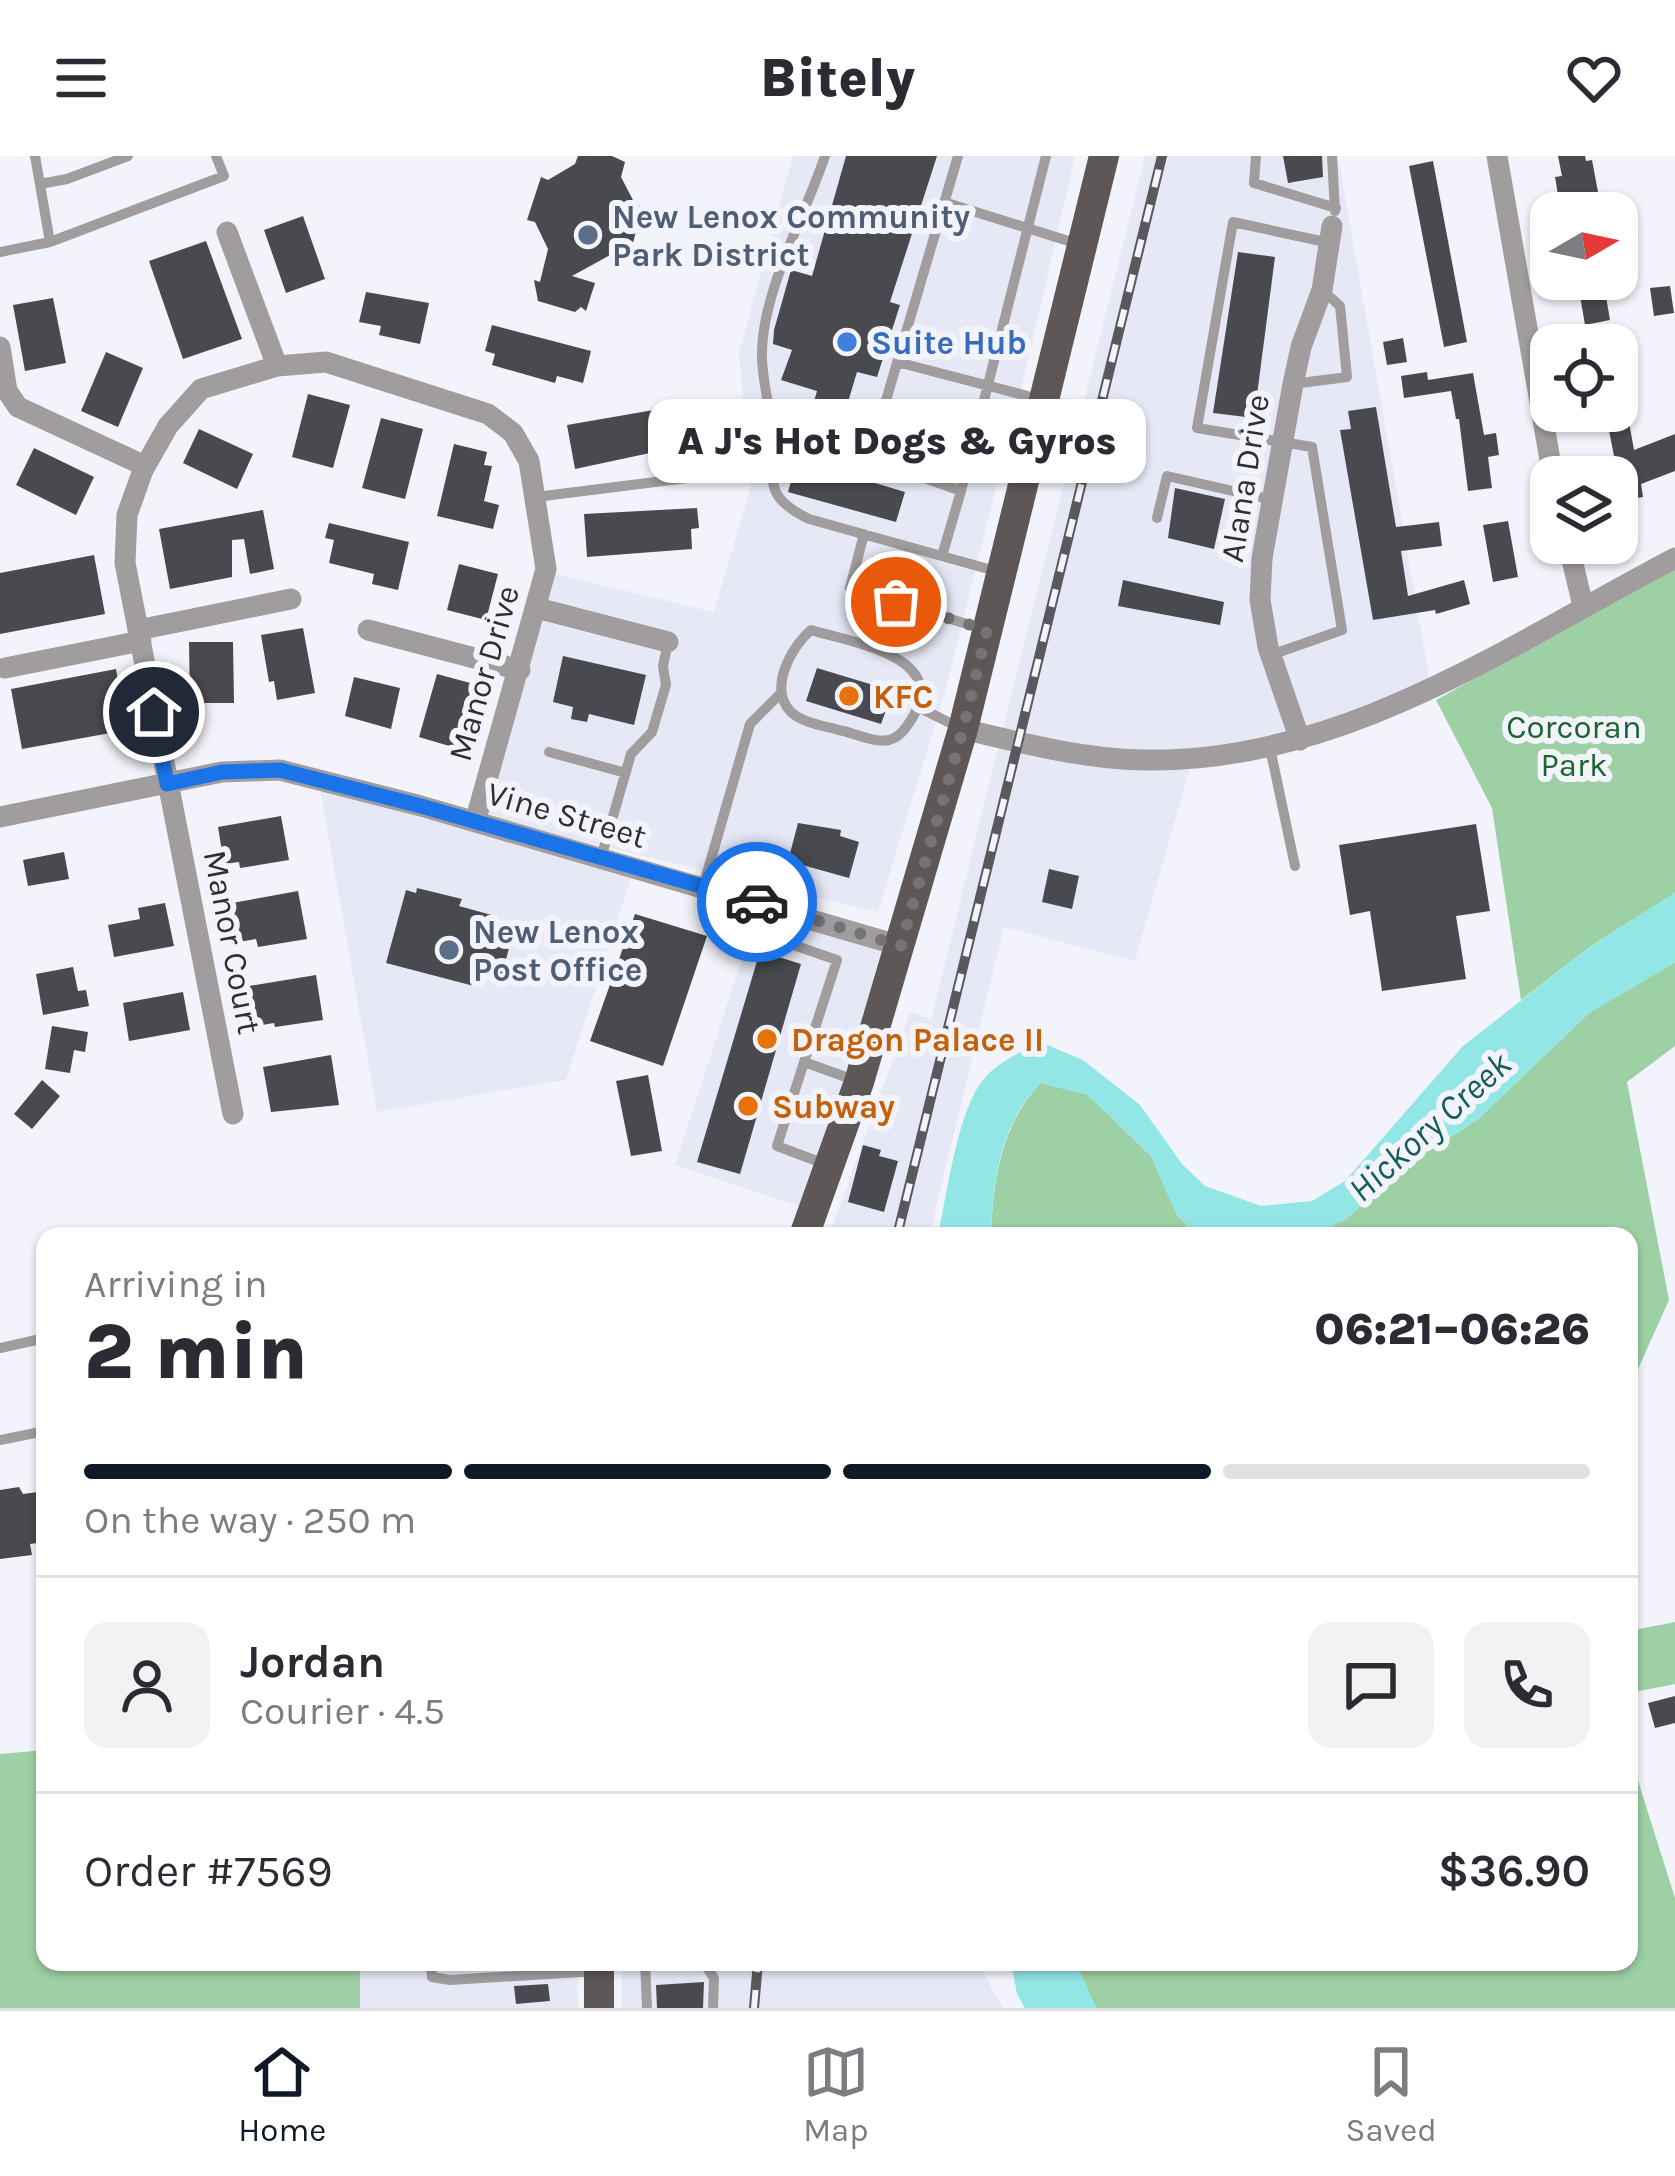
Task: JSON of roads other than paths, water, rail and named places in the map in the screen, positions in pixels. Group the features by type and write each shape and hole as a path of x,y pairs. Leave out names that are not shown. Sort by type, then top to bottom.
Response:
{"main road":[{"path":"807,1227 859,1082 963,730 1104,156"},
{"path":"599,1971 599,2008"}],"street":[{"path":"1497,156 1549,456"},
{"name":"Alana Drive","path":"1300,740 1271,655 1260,600 1262,558 1293,384 1322,290 1332,226"},
{"path":"227,232 277,366"},
{"path":"0,347 7,391 18,407 145,466"},
{"name":"Manor Drive","path":"167,784 125,562 127,515 145,466 168,426 201,389 277,366 326,362 488,414 513,433 529,460 546,569 475,822"},
{"path":"963,730 1140,760 1218,757 1270,748 1387,710 1675,558"},
{"path":"1573,564 1583,606"},
{"path":"4,668 291,599"},
{"path":"537,608 668,642"},
{"path":"368,630 520,670"},
{"name":"Vine Street","path":"0,817 222,772 280,770 901,946"},
{"name":"Manor Court","path":"167,784 233,1114"}],"lane":[{"path":"35,156 50,242"},
{"path":"40,184 128,156"},
{"path":"0,232 2,251 50,242 224,176 216,156"},
{"path":"825,156 777,275 762,352 776,498 809,519 1001,572"},
{"path":"958,156 868,458 961,491"},
{"path":"942,556 1046,156"},
{"path":"1256,156 1253,183 1332,226"},
{"path":"1332,156 1332,226"},
{"path":"944,202 1082,246"},
{"path":"1271,655 1342,630 1312,447 1197,428 1233,221 1332,226"},
{"path":"1293,384 1347,377 1340,306 1322,290"},
{"path":"897,362 1044,400"},
{"path":"1157,518 1167,476 1272,500"},
{"path":"536,497 687,478"},
{"path":"864,534 850,588 987,630"},
{"path":"811,630 901,658 921,689 918,706 893,740 879,740 805,720 790,711 781,693 784,673 798,641 811,630"},
{"path":"601,858 631,754 652,731 667,685 663,667 668,642"},
{"path":"703,887 751,724 781,693"},
{"path":"918,706 963,730"},
{"path":"1270,748 1295,866"},
{"path":"549,752 626,773"},
{"path":"743,928 837,960 777,1146 830,1166"},
{"path":"804,1062 859,1082"},
{"path":"0,1348 36,1340"},
{"path":"0,1440 36,1433"},
{"path":"432,1971 432,1977 450,1980 553,1971"},
{"path":"645,1971 647,2008"},
{"path":"709,1971 713,2008"}],"water":[{"name":"Hickory Creek","path":"1675,893 1675,962 1589,1013 1477,1120 1417,1158 1347,1218 1330,1227 1189,1227 1177,1215 1151,1156 1088,1095 1040,1083 1007,1135 992,1227 940,1227 958,1138 978,1087 998,1066 1040,1042 1083,1060 1140,1105 1182,1164 1205,1186 1261,1206 1312,1201 1345,1181 1463,1046 1591,946"},
{"path":"1013,1971 1079,1971 1096,2008 1025,2008"}],"railway":[{"path":"899,1227 1162,156"},
{"path":"754,2008 757,1971"}],"place":[{"name":"New Lenox Community Park District","path":"588,235"},
{"name":"Suite Hub","path":"847,342"},
{"name":"A J's Hot Dogs & Gyros","path":"896,602"},
{"name":"KFC","path":"849,696"},
{"name":"New Lenox Post Office","path":"449,950"},
{"name":"Dragon Palace II","path":"767,1039"},
{"name":"Subway","path":"748,1106"}],"park label":[{"name":"Corcoran Park","path":"1574,745"}]}
